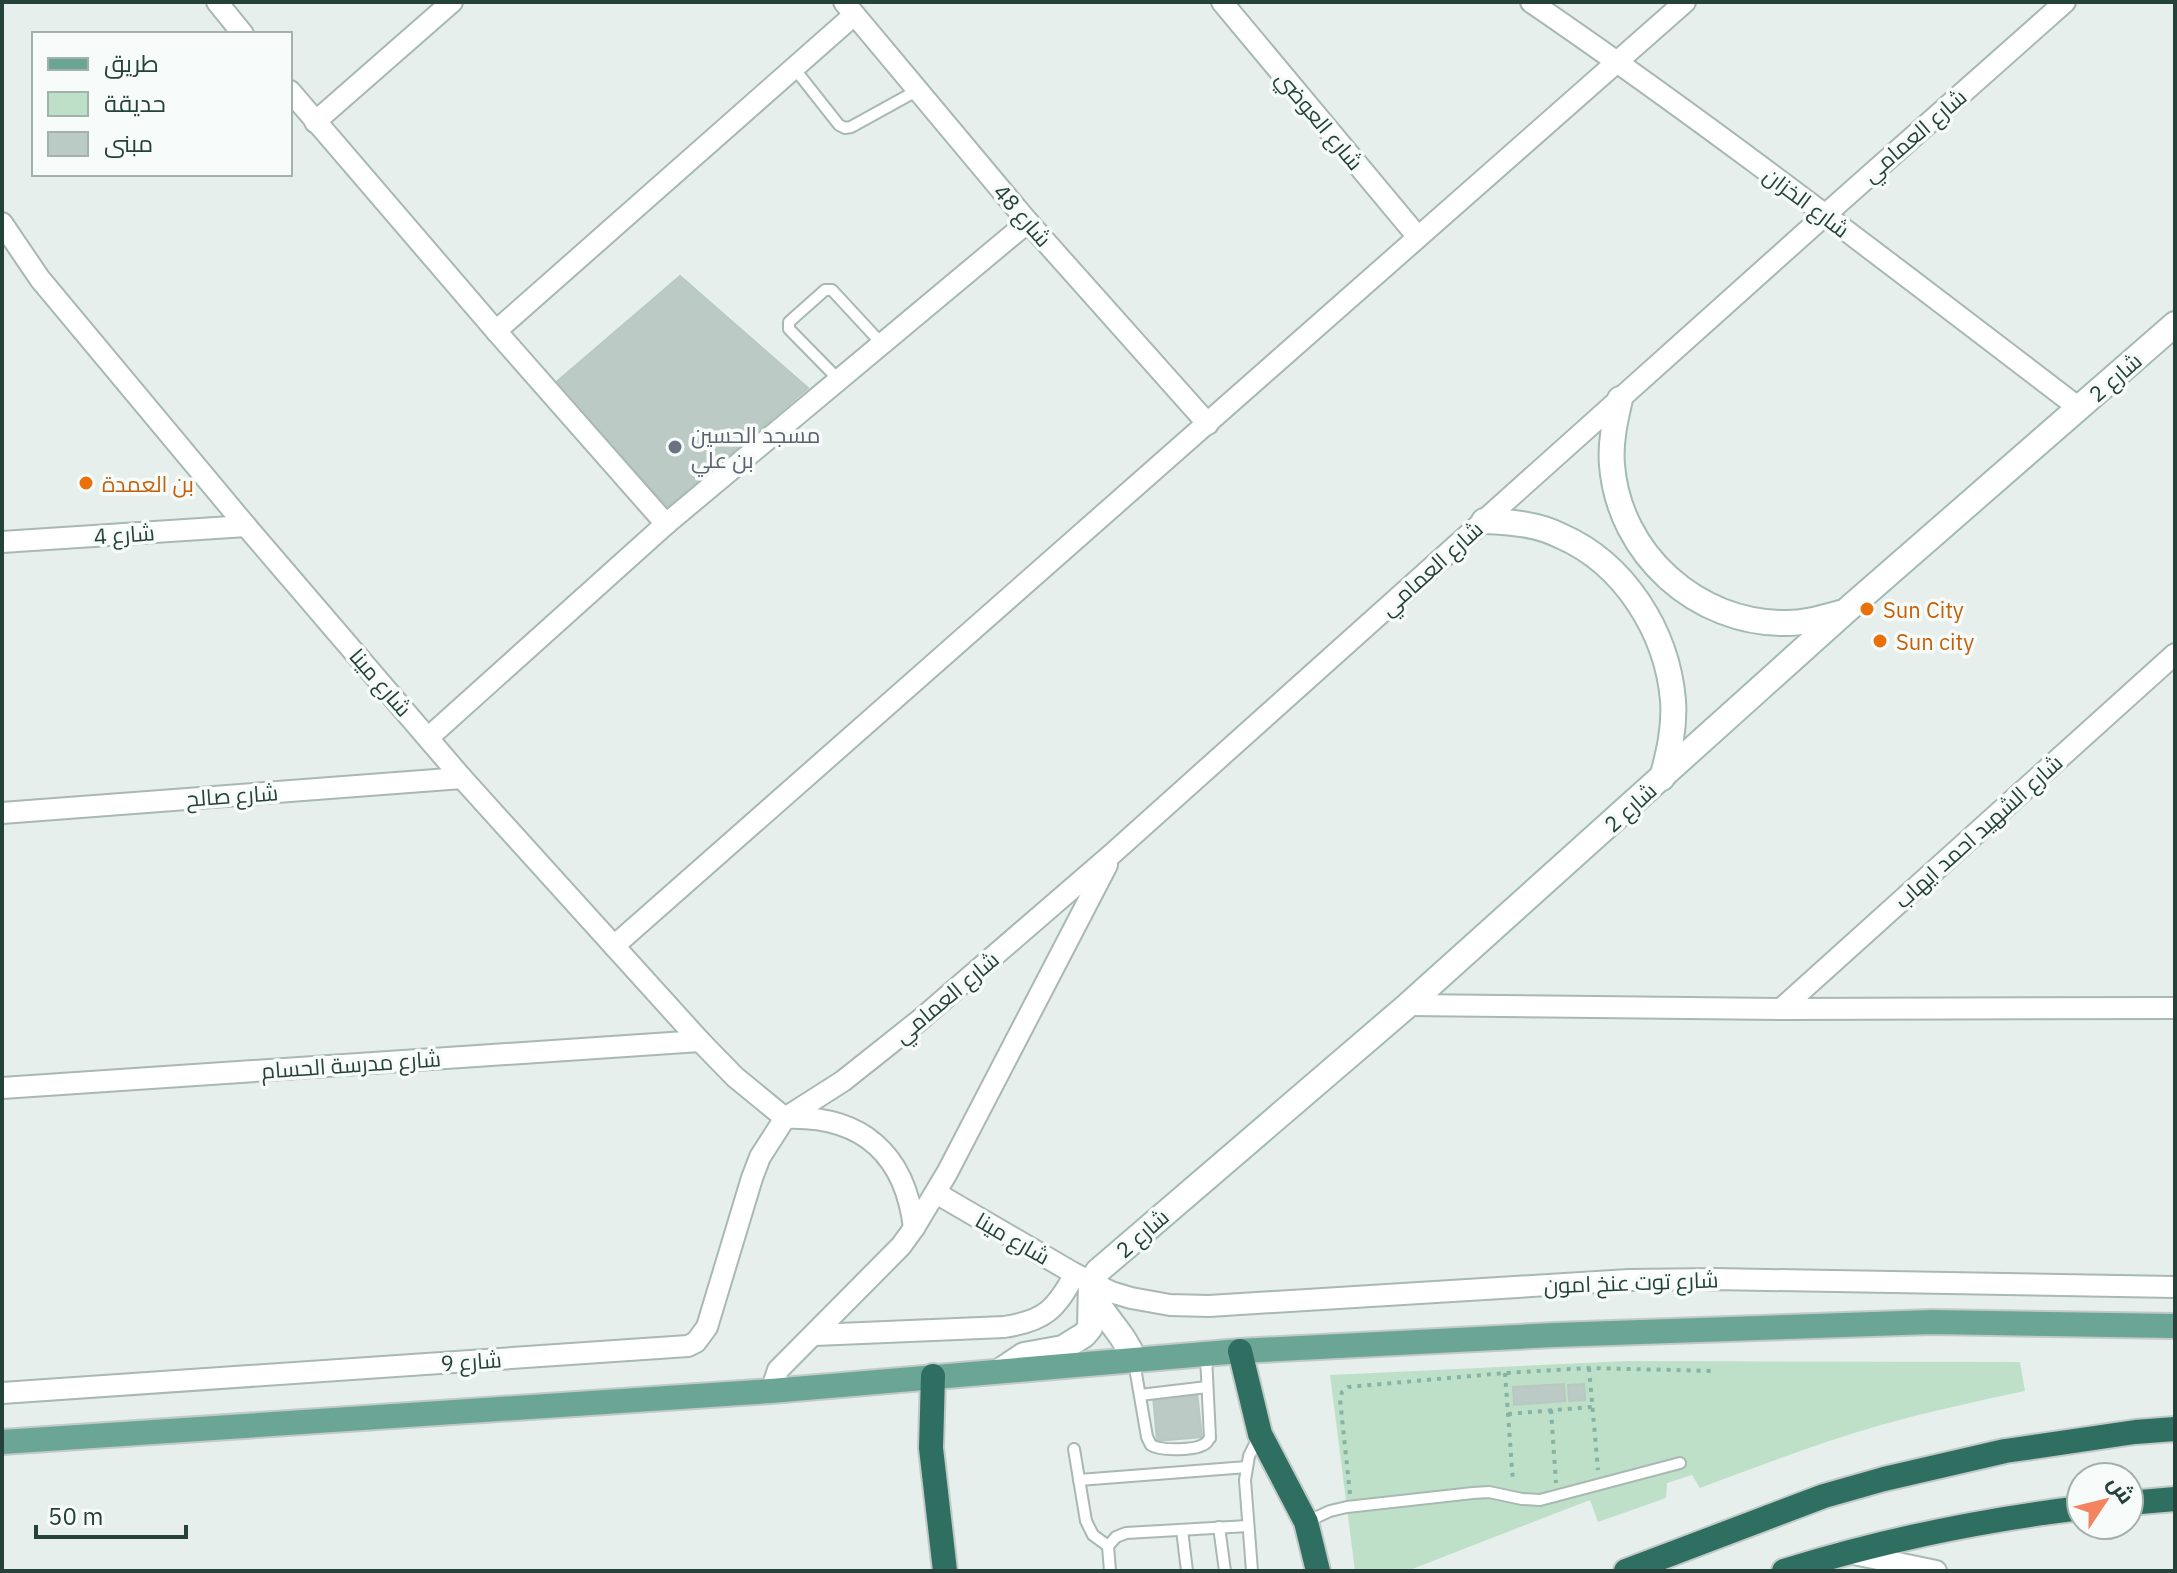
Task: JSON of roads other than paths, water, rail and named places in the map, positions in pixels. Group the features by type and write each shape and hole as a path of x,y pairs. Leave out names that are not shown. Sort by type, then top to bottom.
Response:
{"highway":[{"path":"1240,1351 1260,1434 1306,1522 1318,1571"},
{"path":"933,1376 931,1448 945,1571"},
{"path":"1626,1571 1824,1496 1884,1479 2005,1451 2175,1429"},
{"path":"2145,1502 2175,1499"},
{"path":"1784,1571 1845,1552 1996,1521 2065,1510"}],"main road":[{"path":"2,1442 771,1391 1240,1351 1554,1335 1932,1322 2175,1326"}],"street":[{"path":"217,2 241,32"},
{"path":"315,122 452,2"},
{"name":"شارع العوضي","path":"1222,2 1418,237"},
{"name":"شارع الخزان","path":"1531,2 1617,61 1825,215 2079,408"},
{"path":"614,946 1685,2"},
{"name":"شارع العمامي","path":"785,1118 843,1081 908,1029 1112,854 2065,2"},
{"path":"496,331 794,68 849,8"},
{"name":"شارع 48","path":"849,8 1028,222 1208,424"},
{"path":"292,93 666,524"},
{"path":"429,737 666,524 1028,222"},
{"name":"شارع مينا","path":"2,223 12,257 462,778 700,1041 735,1077 785,1118"},
{"name":"شارع 2","path":"1086,1282 1408,1005 1847,610 2175,324"},
{"path":"1620,399 1613,432 1612,466 1618,499 1630,530 1649,559 1672,583 1698,601 1726,614 1756,622 1787,624 1818,620 1847,610"},
{"path":"1484,521 1510,522 1561,535 1605,564 1639,604 1663,650 1673,702 1669,753 1662,778"},
{"name":"شارع 4","path":"2,542 246,526"},
{"name":"شارع الشهيد احمد ايهاب","path":"1781,1009 2175,654"},
{"name":"شارع صالح","path":"2,813 462,778"},
{"path":"771,1391 778,1370 901,1246 914,1228 936,1193 1112,854"},
{"path":"1408,1005 1781,1009 2175,1008"},
{"name":"شارع مدرسة الحسام","path":"2,1088 700,1041"},
{"path":"785,1118 809,1117 832,1121 874,1143 903,1180 911,1203 914,1228"},
{"name":"شارع 9","path":"2,1393 688,1346 696,1342 707,1327 752,1178 760,1157 785,1118"},
{"name":"شارع مينا","path":"936,1193 1086,1282"},
{"name":"شارع توت عنخ امون","path":"1086,1282 1131,1298 1170,1305 1209,1306 1629,1280 2175,1287"},
{"path":"815,1335 1021,1324 1037,1319 1086,1282"},
{"path":"1086,1282 1099,1306 1122,1335 1134,1359"},
{"path":"1003,1369 1024,1355 1056,1351 1084,1335 1090,1328 1086,1282"},
{"path":"1845,1552 1936,1571"}],"lane":[{"path":"794,68 839,125 845,128 918,90"},
{"path":"839,380 788,326 825,290 832,290 882,344"},
{"path":"1134,1359 1140,1395 1151,1428 1148,1441 1158,1449 1197,1447 1210,1438 1203,1406 1207,1387 1206,1354"},
{"path":"1140,1395 1207,1387"},
{"path":"1252,1571 1245,1480 1249,1456 1260,1434"},
{"path":"1074,1449 1086,1521 1089,1530 1108,1546 1110,1571"},
{"path":"1306,1522 1338,1508 1481,1492 1540,1500 1680,1463"},
{"path":"1079,1480 1247,1467"},
{"path":"1108,1546 1116,1537 1126,1533 1248,1526"},
{"path":"1219,1527 1225,1571"},
{"path":"1182,1530 1187,1571"}],"place":[{"name":"مسجد الحسين بن علي","path":"675,447"},
{"name":"بن العمدة","path":"86,483"},
{"name":"Sun City","path":"1867,609"},
{"name":"Sun city","path":"1880,641"}]}
